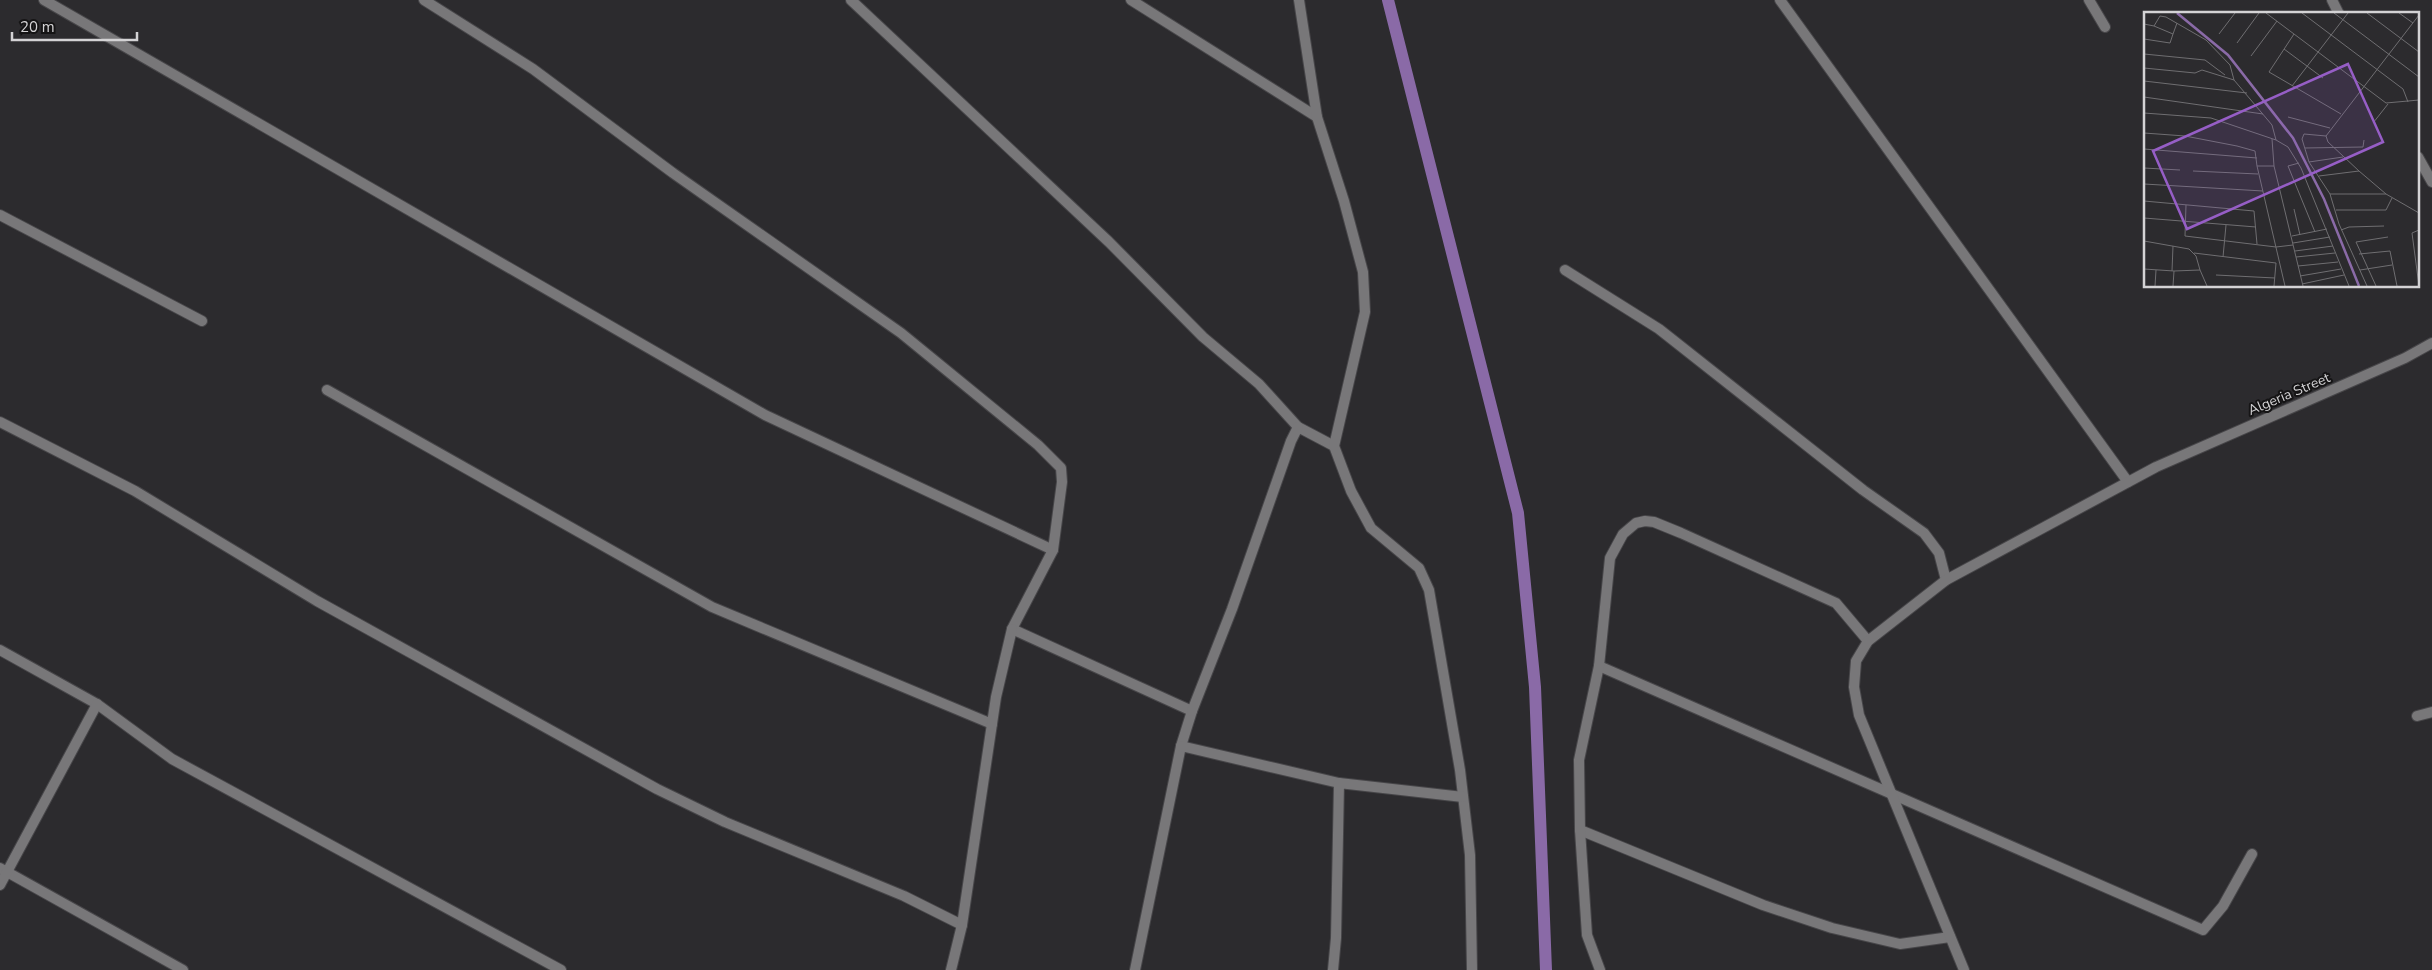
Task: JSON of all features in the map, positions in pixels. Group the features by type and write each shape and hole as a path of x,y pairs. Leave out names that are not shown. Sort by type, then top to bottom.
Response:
{"street":[{"path":"44,0 289,143 765,415 1053,550"},
{"path":"424,0 533,69 673,173 901,333 1038,445 1059,465 1062,471 1053,550 1012,629 992,724 962,925 951,970"},
{"path":"851,0 1109,242 1204,337 1259,384 1298,427 1334,446"},
{"path":"1131,0 1317,117"},
{"path":"1299,0 1317,117 1344,201 1363,272 1366,312 1334,446 1351,490 1371,528 1409,560 1426,579 1448,697 1470,856 1472,970"},
{"path":"1780,0 2128,482"},
{"path":"2089,0 2105,27"},
{"path":"2332,0 2338,12"},
{"path":"2420,161 2432,182"},
{"path":"0,215 202,321"},
{"path":"1565,270 1659,329 1863,490 1924,533 1939,554 1946,580"},
{"name":"Algeria Street","path":"1868,641 1946,580 2156,466 2405,358 2432,343"},
{"path":"327,390 712,607 992,724"},
{"path":"0,422 135,491 317,601 657,789 725,822 904,896 962,925"},
{"path":"1135,970 1181,746 1192,711 1232,609 1291,441 1298,427"},
{"path":"1600,970 1587,935 1580,830 1580,760 1599,666 1610,558 1629,528 1645,521 1654,522 1836,603 1868,641 1856,661 1854,687 1860,715 1964,970"},
{"path":"1012,629 1192,711"},
{"path":"0,650 97,704 172,759 561,970"},
{"path":"1599,666 2203,930 2223,906 2252,854"},
{"path":"0,885 4,870 97,704"},
{"path":"2417,716 2432,712"},
{"path":"1181,746 1339,783 1463,797"},
{"path":"1333,970 1336,938 1339,783"},
{"path":"1580,830 1763,905 1832,928 1900,944 1950,937"},
{"path":"4,870 183,970"}],"waterway":[{"path":"1388,0 1518,513 1535,687 1546,970"}]}
